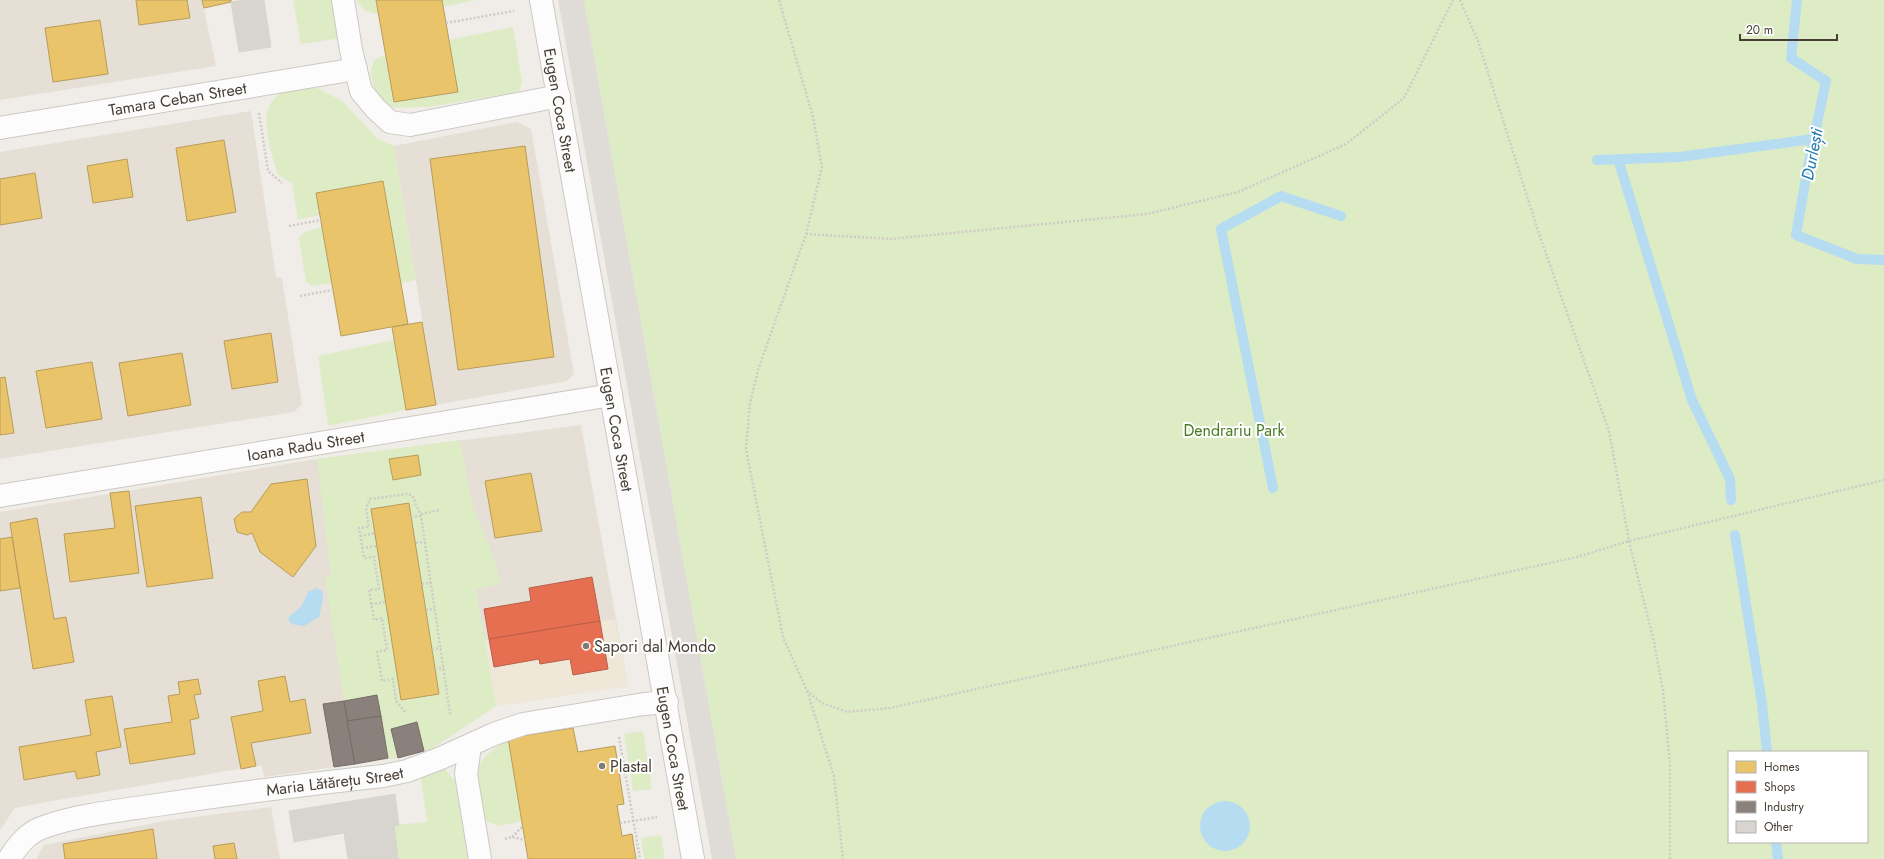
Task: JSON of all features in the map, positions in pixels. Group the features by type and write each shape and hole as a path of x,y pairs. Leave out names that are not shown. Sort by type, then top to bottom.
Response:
{"street":[{"path":"343,0 361,91 374,108 390,122 410,125 559,96"},
{"name":"Eugen Coca Street","path":"541,0 693,859"},
{"name":"Tamara Ceban Street","path":"0,128 356,69"},
{"name":"Ioana Radu Street","path":"0,496 611,395"},
{"name":"Maria Lătărețu Street","path":"10,859 15,849 26,836 49,825 131,809 223,795 383,776 407,771 523,724 666,702"},
{"path":"470,746 466,774 480,859"}],"path":[{"path":"779,0 813,117 822,167 806,234 758,370 750,403 746,449 783,637 807,691 834,776 843,859"},
{"path":"806,234 891,238 1147,214 1238,192 1346,144 1404,98 1453,0"},
{"path":"1460,0 1478,41 1539,234 1609,431 1629,541 1654,642 1663,691 1670,763 1670,859"},
{"path":"446,23 518,10"},
{"path":"255,85 268,171 282,184"},
{"path":"289,226 321,220"},
{"path":"300,296 333,290"},
{"path":"807,691 822,703 847,712 890,708 1577,557 1629,541 1884,480"},
{"path":"405,712 396,701 393,679 382,681 377,652 387,650 382,618 374,620 369,590 378,589 374,557 364,558 359,528 369,526 366,508 370,499 407,494 412,495 421,515 450,714"},
{"path":"412,517 440,510"},
{"path":"360,536 375,533"},
{"path":"416,543 425,542"},
{"path":"362,548 377,546"},
{"path":"422,584 431,582"},
{"path":"371,604 385,602"},
{"path":"426,610 435,609"},
{"path":"432,649 441,648"},
{"path":"435,669 444,668"},
{"path":"614,709 640,859"},
{"path":"620,823 664,815"},
{"path":"523,826 512,837 525,840"}],"shaded area":[{"path":"0,0 202,0 216,66 0,100"},
{"path":"558,0 584,0 736,859 712,859"},
{"path":"251,111 276,277 282,278 302,404 294,412 0,459 0,152"},
{"path":"517,122 531,129 574,374 567,381 436,405 394,146"},
{"path":"581,425 628,686 496,706 431,749 398,758 264,777 262,766 256,766 35,804 15,808 0,830 0,512 317,459"},
{"path":"615,619 628,686 496,706 485,640"},
{"path":"271,807 280,859 36,859 44,845 164,821"}],"green space":[{"path":"293,0 336,0 342,38 301,44"},
{"path":"356,0 376,0 379,14 371,13 365,10"},
{"path":"442,0 476,0 443,7"},
{"name":"Dendrariu Park","path":"584,0 1884,0 1884,859 736,859"},
{"path":"513,27 522,82 519,92 428,107 395,108 385,104 375,90 370,73 374,60 386,54 394,102 458,92 449,40"},
{"path":"289,86 318,88 342,101 377,138 394,146 416,280 401,283 383,181 316,193 320,215 298,220 292,183 279,176 271,152 267,133 268,109 277,96"},
{"path":"322,227 332,283 313,286 306,282 299,238 304,232"},
{"path":"394,340 406,410 328,426 318,356"},
{"path":"460,440 472,504 492,553 501,584 476,589 496,706 431,749 398,758 388,758 381,716 347,721 325,577 331,577 317,459"},
{"path":"643,731 652,789 633,791 624,734"},
{"path":"508,738 522,821 499,826 486,821 476,786 476,772 478,766 484,758"},
{"path":"444,768 458,785 468,859 398,859 394,825 427,822 420,771"},
{"path":"661,835 665,859 644,859 641,838"}],"water":[{"path":"317,588 323,592 319,617 304,626 291,624 288,618 301,607 308,592"},
{"path":"1220,801 1230,801 1243,808 1250,821 1250,831 1243,844 1230,851 1220,851 1211,847 1204,840 1200,831 1200,821 1204,812 1211,805"}],"building: Homes":[{"path":"136,0 187,0 190,18 139,25"},
{"path":"202,0 231,0 231,2 204,8"},
{"path":"376,0 442,0 458,92 394,102"},
{"path":"100,20 108,74 53,82 45,28"},
{"path":"224,140 236,212 187,221 176,148"},
{"path":"525,146 554,357 458,370 430,159"},
{"path":"127,159 133,197 93,203 87,166"},
{"path":"35,173 42,218 0,225 0,179"},
{"path":"383,181 408,324 341,336 316,193"},
{"path":"422,322 436,405 406,410 392,327"},
{"path":"271,333 278,382 232,389 224,341"},
{"path":"182,353 191,405 128,416 119,363"},
{"path":"92,362 102,419 46,428 36,371"},
{"path":"5,377 14,433 0,435 0,378"},
{"path":"418,455 421,475 393,480 389,459"},
{"path":"531,473 542,531 495,538 485,481"},
{"path":"307,479 316,546 293,577 260,552 252,533 247,535 237,532 234,519 242,512 251,512 271,484"},
{"path":"129,491 139,573 70,582 64,534 115,528 110,493"},
{"path":"201,497 213,578 147,587 135,506"},
{"path":"409,503 439,694 401,700 371,509"},
{"path":"37,518 54,619 66,617 74,662 33,669 10,523"},
{"path":"12,537 20,588 0,591 0,539"},
{"path":"285,676 290,702 305,699 311,733 251,743 256,766 241,769 231,717 263,711 258,681"},
{"path":"198,679 201,694 194,695 199,718 190,720 195,754 130,764 124,729 172,722 168,696 180,694 178,682"},
{"path":"112,696 121,747 96,752 100,775 77,779 75,771 24,780 19,747 91,735 85,700"},
{"path":"573,728 578,752 615,746 624,804 617,805 622,836 632,834 636,859 528,859 508,738"},
{"path":"153,829 157,859 65,859 63,844"},
{"path":"234,843 237,859 215,859 213,846"}],"building: Shops":[{"path":"592,577 600,621 489,639 484,609 531,601 529,588"},
{"path":"600,621 608,669 573,675 570,659 540,664 539,659 494,667 489,639"}],"building: Industry":[{"path":"377,695 381,716 347,721 344,701"},
{"path":"344,701 355,764 334,767 323,704"},
{"path":"381,716 388,758 355,764 347,721"},
{"path":"417,722 424,751 398,758 391,729"}],"building: Other":[{"path":"243,0 264,0 271,47 239,52 231,2"},
{"path":"395,794 399,825 344,833 339,803"},
{"path":"339,803 344,833 294,842 289,811"},
{"path":"394,825 398,859 348,859 344,833"}],"waterway":[{"name":"Durlești","path":"1797,0 1791,58 1826,81 1808,166 1796,235 1857,259 1884,260"},
{"path":"1597,160 1679,157 1813,139"},
{"path":"1618,159 1692,400 1730,479 1731,500"},
{"path":"1273,488 1221,229 1281,196 1341,216"},
{"path":"1735,535 1762,704 1767,751"},
{"path":"1776,843 1778,859"}],"place":[{"name":"Sapori dal Mondo","path":"586,646"},
{"name":"Plastal","path":"602,766"}]}
